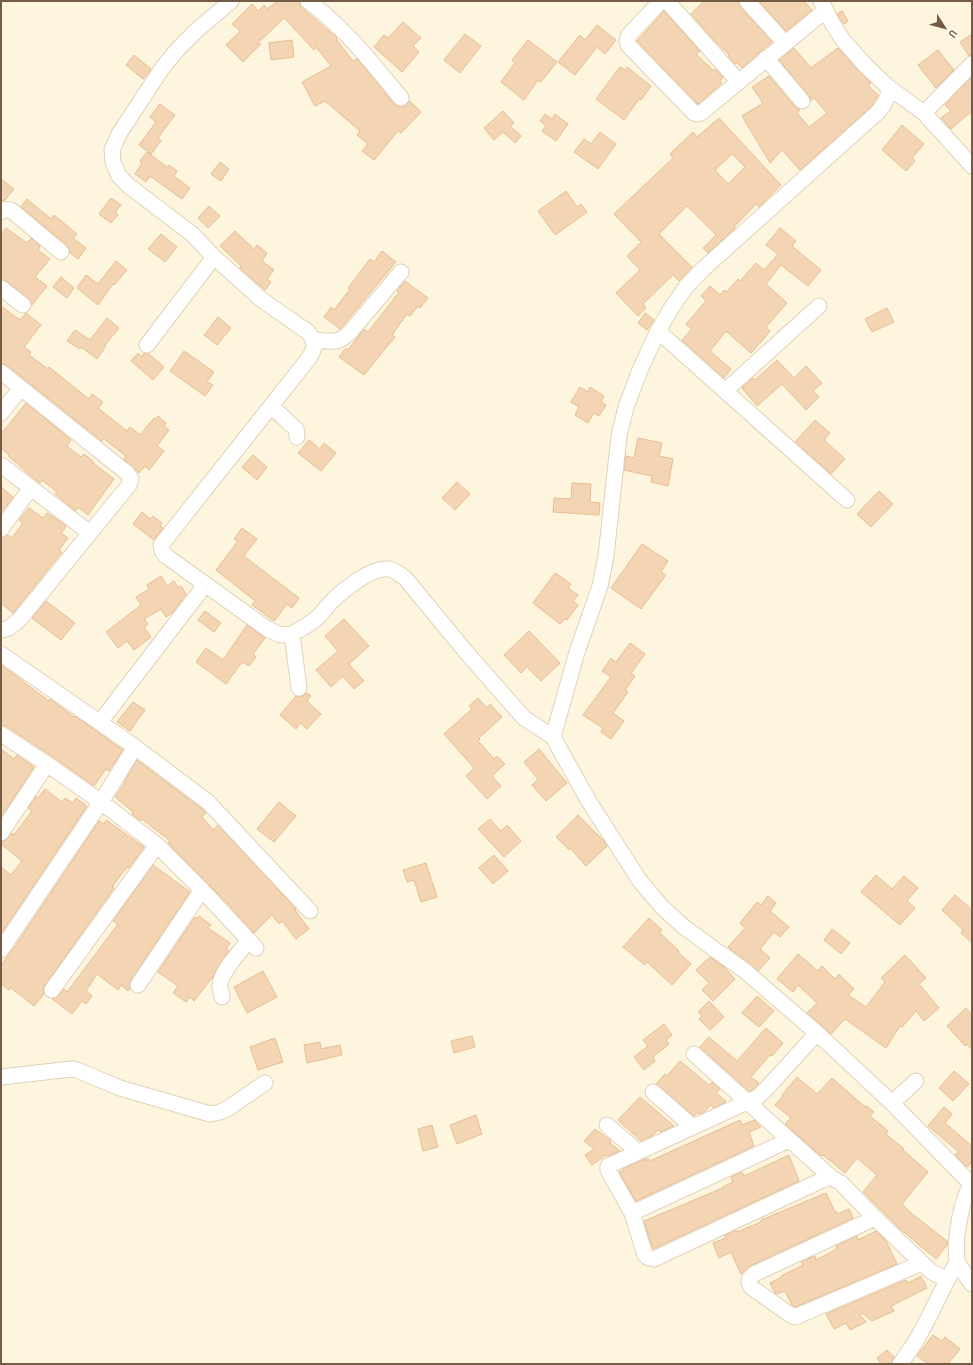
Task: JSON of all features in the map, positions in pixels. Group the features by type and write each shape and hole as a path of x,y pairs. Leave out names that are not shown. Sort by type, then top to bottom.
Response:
{"street":[{"path":"231,1 197,30 163,67 119,134 112,150 113,162 119,176 129,186 192,234 214,257 262,300 308,332 314,340 314,350 161,545 162,551 166,556 205,586 266,628 280,635 292,634 315,620 344,590 365,576 376,571 388,569 405,578 466,652 524,718 552,737 588,800 640,881 662,907 684,927 744,970 817,1033 892,1103 971,1184 959,1221 956,1242 957,1262 972,1284"},
{"path":"308,1 339,26 401,98"},
{"path":"662,1 626,41 628,45 694,113 701,114 785,43 824,5 832,23 865,65 887,86 924,114 972,166"},
{"path":"668,1 739,82"},
{"path":"747,1 785,43"},
{"path":"766,58 802,101"},
{"path":"924,114 972,64"},
{"path":"552,737 577,652 600,586 606,556 619,436 626,407 640,370 658,331 686,287 703,269 877,113 883,106 888,94 887,86"},
{"path":"1,212 7,209 10,210 61,252"},
{"path":"147,345 214,257"},
{"path":"314,340 333,342 343,340 401,272"},
{"path":"1,288 23,305"},
{"path":"725,391 820,306"},
{"path":"658,331 847,500"},
{"path":"1,372 130,477 131,482 20,619 9,628 1,630"},
{"path":"1,413 21,388"},
{"path":"271,406 296,429 297,438"},
{"path":"1,465 90,533"},
{"path":"1,528 30,488"},
{"path":"100,722 205,586"},
{"path":"292,634 299,688"},
{"path":"1,654 135,747 208,802 310,911"},
{"path":"1,734 47,764 157,845 202,890 252,944 226,970 221,978 220,987 222,997"},
{"path":"1,950 135,747"},
{"path":"1,833 47,764"},
{"path":"52,990 157,845"},
{"path":"138,985 202,890"},
{"path":"817,1033 758,1097 608,1166 608,1170 632,1213 645,1255 654,1259 820,1181 827,1178 832,1178"},
{"path":"694,1054 832,1178 841,1183 875,1218 932,1272 948,1278"},
{"path":"1,1077 71,1069 77,1070 120,1088 210,1114 227,1109 265,1083"},
{"path":"892,1103 916,1081"},
{"path":"653,1092 693,1127"},
{"path":"608,1125 638,1152"},
{"path":"632,1213 789,1140"},
{"path":"875,1218 754,1274 750,1278 749,1282 751,1287 795,1317 922,1263"},
{"path":"900,1364 921,1335 957,1262"}],"building":[{"path":"278,1 299,1 302,8 337,38 336,39 353,61 357,59 394,104 398,107 403,107 410,101 421,112 401,133 398,131 374,160 362,151 368,144 357,135 360,131 325,101 315,106 302,82 331,66 316,47 314,50 284,18 257,44 261,44 243,62 226,45 240,31 232,24 252,4 258,11 264,5 267,9"},
{"path":"704,1 738,1 740,7 772,42 742,68 737,63 735,64 728,56 729,55 691,14"},
{"path":"759,1 804,1 812,10 786,31"},
{"path":"664,11 700,51 696,54 714,71 715,69 723,77 720,81 722,83 698,104 637,41"},
{"path":"842,11 848,21 844,24 837,14"},
{"path":"403,22 421,38 413,46 419,52 402,72 374,47 384,35 388,38"},
{"path":"597,25 616,40 605,54 597,47 575,75 558,62 580,35 585,40"},
{"path":"465,34 481,46 460,73 444,60"},
{"path":"972,34 972,55 969,56 960,42"},
{"path":"292,40 294,57 271,60 269,43"},
{"path":"528,40 557,62 541,82 538,80 524,100 501,82 515,63 512,60"},
{"path":"794,48 811,68 838,48 871,83 868,85 878,95 871,107 800,170 782,150 770,163 742,116 763,103 752,87 769,76 795,107 800,110 797,113 809,127 827,113 814,98 811,101 809,95 779,60"},
{"path":"938,50 954,70 936,88 918,65"},
{"path":"134,55 151,69 143,79 126,65"},
{"path":"620,67 625,70 627,67 651,86 641,100 639,99 624,120 596,99"},
{"path":"972,77 972,111 951,129 941,118 951,111 945,105"},
{"path":"160,104 175,115 158,138 161,141 151,154 139,145 156,122 150,117"},
{"path":"503,111 514,123 510,126 521,136 515,143 503,132 494,140 484,128"},
{"path":"545,114 552,119 555,114 568,124 556,141 542,131 546,126 540,121"},
{"path":"719,118 781,185 759,207 756,204 734,227 735,228 708,253 703,248 716,235 687,206 659,234 692,267 679,281 673,275 643,304 646,308 638,316 616,293 640,270 627,256 641,242 614,214 673,158 670,154 693,132 697,137","holes":["732,154 745,167 728,184 715,170"]},
{"path":"902,125 924,144 912,158 915,161 906,171 882,150"},
{"path":"600,132 616,144 598,169 574,152 584,139 591,144"},
{"path":"147,152 167,167 169,165 177,171 174,176 190,188 182,199 150,176 146,182 135,174 142,163 140,161"},
{"path":"220,162 229,169 221,181 211,174"},
{"path":"1,179 14,189 5,200 1,201"},
{"path":"566,191 577,207 581,204 587,212 555,235 538,211"},
{"path":"111,198 121,205 115,212 118,215 111,223 99,214"},
{"path":"27,199 51,219 54,215 77,234 73,238 86,248 78,259 70,253 67,245 21,207"},
{"path":"209,206 220,216 208,228 198,218"},
{"path":"6,228 27,243 31,238 40,246 38,250 50,259 35,277 47,286 32,305 28,298 6,281 1,279 1,235"},
{"path":"780,228 796,241 792,246 821,270 808,286 781,265 766,284 787,303 766,327 770,331 761,342 751,353 726,331 710,351 731,369 724,378 682,340 692,329 686,324 706,301 701,296 710,286 720,295 724,290 727,292 738,279 740,281 756,263 764,270 778,254 766,245"},
{"path":"235,231 254,249 257,245 267,253 262,261 274,270 267,279 271,282 265,290 240,268 241,266 220,246"},
{"path":"161,234 177,247 165,262 148,249"},
{"path":"382,251 396,262 340,329 324,317 331,307 334,310 350,289 348,288 370,259 374,262"},
{"path":"116,261 127,270 114,285 113,284 98,305 77,288 86,275 98,284"},
{"path":"61,277 74,288 67,298 53,287"},
{"path":"405,281 428,298 420,308 418,306 410,316 407,314 392,335 395,337 364,375 339,357 346,348 348,350 364,329 368,332 399,292 397,291"},
{"path":"1,306 20,320 26,313 41,325 24,347 31,352 29,355 48,369 49,367 89,399 92,394 103,402 98,408 127,431 130,427 140,435 154,418 156,419 158,416 166,423 164,426 169,430 157,446 164,451 149,470 145,466 139,473 124,459 126,456 104,439 102,441 7,365 1,363"},
{"path":"887,308 894,322 872,332 865,319"},
{"path":"645,313 654,320 647,330 638,323"},
{"path":"218,317 231,328 217,345 204,335"},
{"path":"107,318 119,328 105,345 106,346 97,359 81,347 80,349 67,341 75,330 90,340"},
{"path":"184,351 214,372 207,382 213,385 205,396 170,371"},
{"path":"138,353 142,357 144,353 149,354 164,367 153,380 131,361"},
{"path":"777,360 794,378 806,366 822,383 813,391 819,397 806,410 782,384 757,406 742,388 753,378 755,380"},
{"path":"580,387 588,392 590,387 604,396 601,402 606,405 599,416 594,413 588,423 575,415 579,407 571,402"},
{"path":"26,403 71,440 67,446 81,457 84,454 114,479 88,515 78,507 76,511 55,494 57,492 42,480 40,483 8,456 9,455 1,448 1,434"},
{"path":"815,420 830,433 824,440 845,459 831,474 795,442"},
{"path":"638,438 662,443 659,456 673,459 668,486 651,482 652,476 624,470 626,456 634,458"},
{"path":"309,440 320,449 324,443 336,453 321,471 298,453"},
{"path":"253,455 267,467 257,480 242,467"},
{"path":"457,482 470,494 455,510 442,498"},
{"path":"572,483 591,484 590,502 600,503 599,515 553,512 554,498 571,499"},
{"path":"1,487 13,497 1,513"},
{"path":"879,491 893,504 871,527 857,514"},
{"path":"29,508 43,518 47,513 65,525 66,527 61,533 68,538 59,550 62,552 13,613 1,603 1,538 8,535 12,538 23,523 19,520"},
{"path":"142,512 150,519 153,516 162,523 160,526 163,528 154,540 133,524"},
{"path":"242,528 257,539 244,556 299,598 292,608 287,604 274,621 252,605 255,601 216,570 238,541 234,539"},
{"path":"642,544 668,561 661,572 666,575 641,609 611,588"},
{"path":"555,573 571,584 568,588 578,595 573,601 578,605 567,620 565,619 560,624 533,603"},
{"path":"161,576 167,586 174,581 178,588 181,586 186,594 172,613 166,617 161,609 144,619 148,624 144,627 151,637 134,650 127,641 118,648 106,632 141,605 136,597 149,589 147,585"},
{"path":"46,601 75,623 61,640 32,618"},
{"path":"205,611 221,623 214,632 198,620"},
{"path":"344,619 369,646 349,664 364,681 354,689 343,676 331,687 316,670 338,651 325,636"},
{"path":"247,625 265,638 253,654 256,657 249,666 242,662 226,684 196,662 206,648 223,660"},
{"path":"529,631 560,663 541,681 527,667 521,673 504,655"},
{"path":"630,643 645,654 631,673 635,676 625,690 628,692 613,713 624,721 611,739 601,732 603,728 583,715 611,677 602,671 611,658 616,662"},
{"path":"1,665 49,701 50,699 123,750 109,771 106,769 94,786 52,756 6,726 1,725"},
{"path":"307,693 311,696 307,701 321,714 307,729 300,723 296,729 280,715 296,696 301,697"},
{"path":"478,698 487,708 490,704 502,717 479,738 480,739 478,741 494,759 497,756 505,764 492,776 501,786 487,799 466,776 474,768 444,734 472,709 469,706"},
{"path":"133,702 145,710 130,731 117,722"},
{"path":"1,749 14,759 17,755 34,767 1,817"},
{"path":"539,749 567,783 546,801 532,785 538,779 524,762"},
{"path":"137,760 202,809 206,813 202,817 213,830 218,825 296,909 295,910 309,929 296,939 282,921 279,924 272,915 254,933 228,904 168,843 170,841 142,819 141,821 132,814 133,812 115,797 125,783 124,782"},
{"path":"45,789 62,802 65,798 73,803 76,798 87,806 1,934 1,867 11,875 22,861 1,844 1,842 5,841 12,833 14,835 32,811 28,808 36,796 38,798"},
{"path":"279,802 296,816 274,842 257,829"},
{"path":"578,815 604,841 607,846 586,866 570,848 569,850 556,837"},
{"path":"490,819 501,831 507,825 521,841 504,857 478,829"},
{"path":"106,820 144,847 129,868 127,867 112,887 114,888 45,985 43,989 44,994 34,1006 11,988 9,990 1,984 1,965 99,821 104,824"},
{"path":"494,855 508,871 493,884 479,868"},
{"path":"426,863 437,897 421,902 414,880 407,882 403,870"},
{"path":"153,865 190,892 131,980 129,984 130,989 128,991 121,985 118,990 97,974 86,991 92,996 86,1004 82,1001 72,1014 52,999 59,996 64,989 67,992 118,924 113,921"},
{"path":"876,875 892,889 904,876 918,888 907,901 915,908 900,925 861,892"},
{"path":"955,895 972,910 972,943 961,933 963,930 942,910"},
{"path":"768,896 776,903 770,911 789,927 780,937 774,932 760,949 770,958 758,971 728,947 745,928 740,923 757,902 761,905"},
{"path":"199,916 211,925 208,928 230,943 226,949 229,951 212,978 194,1001 190,997 186,1002 173,993 178,986 158,972 195,917 197,919"},
{"path":"649,918 662,930 659,932 691,964 672,985 647,962 645,965 623,947"},
{"path":"832,929 850,943 841,954 824,940"},
{"path":"798,954 818,971 822,966 835,979 839,974 854,989 848,995 866,1007 885,982 881,978 905,955 926,978 919,984 939,1008 924,1021 916,1011 902,1027 900,1026 886,1048 845,1019 831,1034 807,1013 817,1003 798,985 793,992 777,979"},
{"path":"710,957 724,967 735,979 713,1001 702,990 709,983 696,970"},
{"path":"263,971 277,997 247,1013 234,987"},
{"path":"757,996 774,1011 759,1027 742,1013"},
{"path":"709,1001 724,1017 710,1030 699,1019 702,1016 698,1012"},
{"path":"966,1008 972,1015 972,1050 967,1044 965,1046 947,1026"},
{"path":"664,1024 672,1035 666,1040 669,1044 653,1057 655,1061 644,1070 634,1057 648,1046 643,1040"},
{"path":"766,1028 783,1043 772,1056 770,1055 751,1077 759,1083 753,1090 749,1091 700,1047 709,1037 737,1061"},
{"path":"472,1036 475,1047 454,1053 451,1041"},
{"path":"275,1038 283,1062 258,1070 250,1047"},
{"path":"320,1042 321,1049 340,1045 342,1055 307,1063 304,1045"},
{"path":"680,1061 709,1085 712,1082 720,1089 716,1093 726,1101 714,1108 711,1105 705,1111 699,1114 697,1113 694,1116 656,1084 665,1074 667,1076"},
{"path":"954,1071 969,1084 953,1101 939,1088"},
{"path":"797,1077 817,1094 832,1078 865,1107 867,1106 874,1112 870,1116 888,1131 886,1134 928,1172 902,1204 911,1213 948,1242 936,1259 899,1228 863,1192 877,1175 857,1158 845,1173 823,1155 821,1156 785,1124 791,1118 775,1105"},
{"path":"640,1097 674,1126 660,1132 658,1130 653,1135 641,1141 618,1120"},
{"path":"944,1107 952,1114 945,1123 972,1146 972,1162 967,1167 955,1155 959,1152 928,1126"},
{"path":"476,1115 482,1134 457,1144 450,1125"},
{"path":"740,1120 742,1125 754,1120 761,1127 749,1132 754,1146 636,1201 619,1172 647,1158 645,1161 649,1159 650,1161"},
{"path":"432,1125 438,1147 423,1151 418,1129"},
{"path":"595,1129 611,1141 610,1143 620,1151 608,1156 606,1155 592,1165 585,1155 594,1149 584,1141"},
{"path":"789,1155 799,1181 653,1249 644,1221 723,1188 722,1187 733,1182 731,1177 742,1172 744,1176"},
{"path":"826,1193 837,1214 849,1209 853,1218 750,1266 741,1274 731,1252 719,1258 713,1243 726,1238 725,1236 736,1230 737,1232 761,1222 761,1220"},
{"path":"876,1231 886,1241 897,1264 795,1307 792,1305 785,1291 777,1294 775,1293 770,1283 803,1265 801,1262 815,1256 816,1260 837,1249 836,1246 857,1236 858,1240"},
{"path":"921,1276 927,1288 891,1306 894,1311 872,1321 862,1313 860,1315 866,1322 850,1330 846,1323 834,1329 826,1314 906,1280 908,1283"},
{"path":"933,1335 942,1341 945,1337 960,1349 948,1364 928,1364 917,1356"},
{"path":"887,1350 894,1357 891,1364 881,1364 877,1358"}]}
